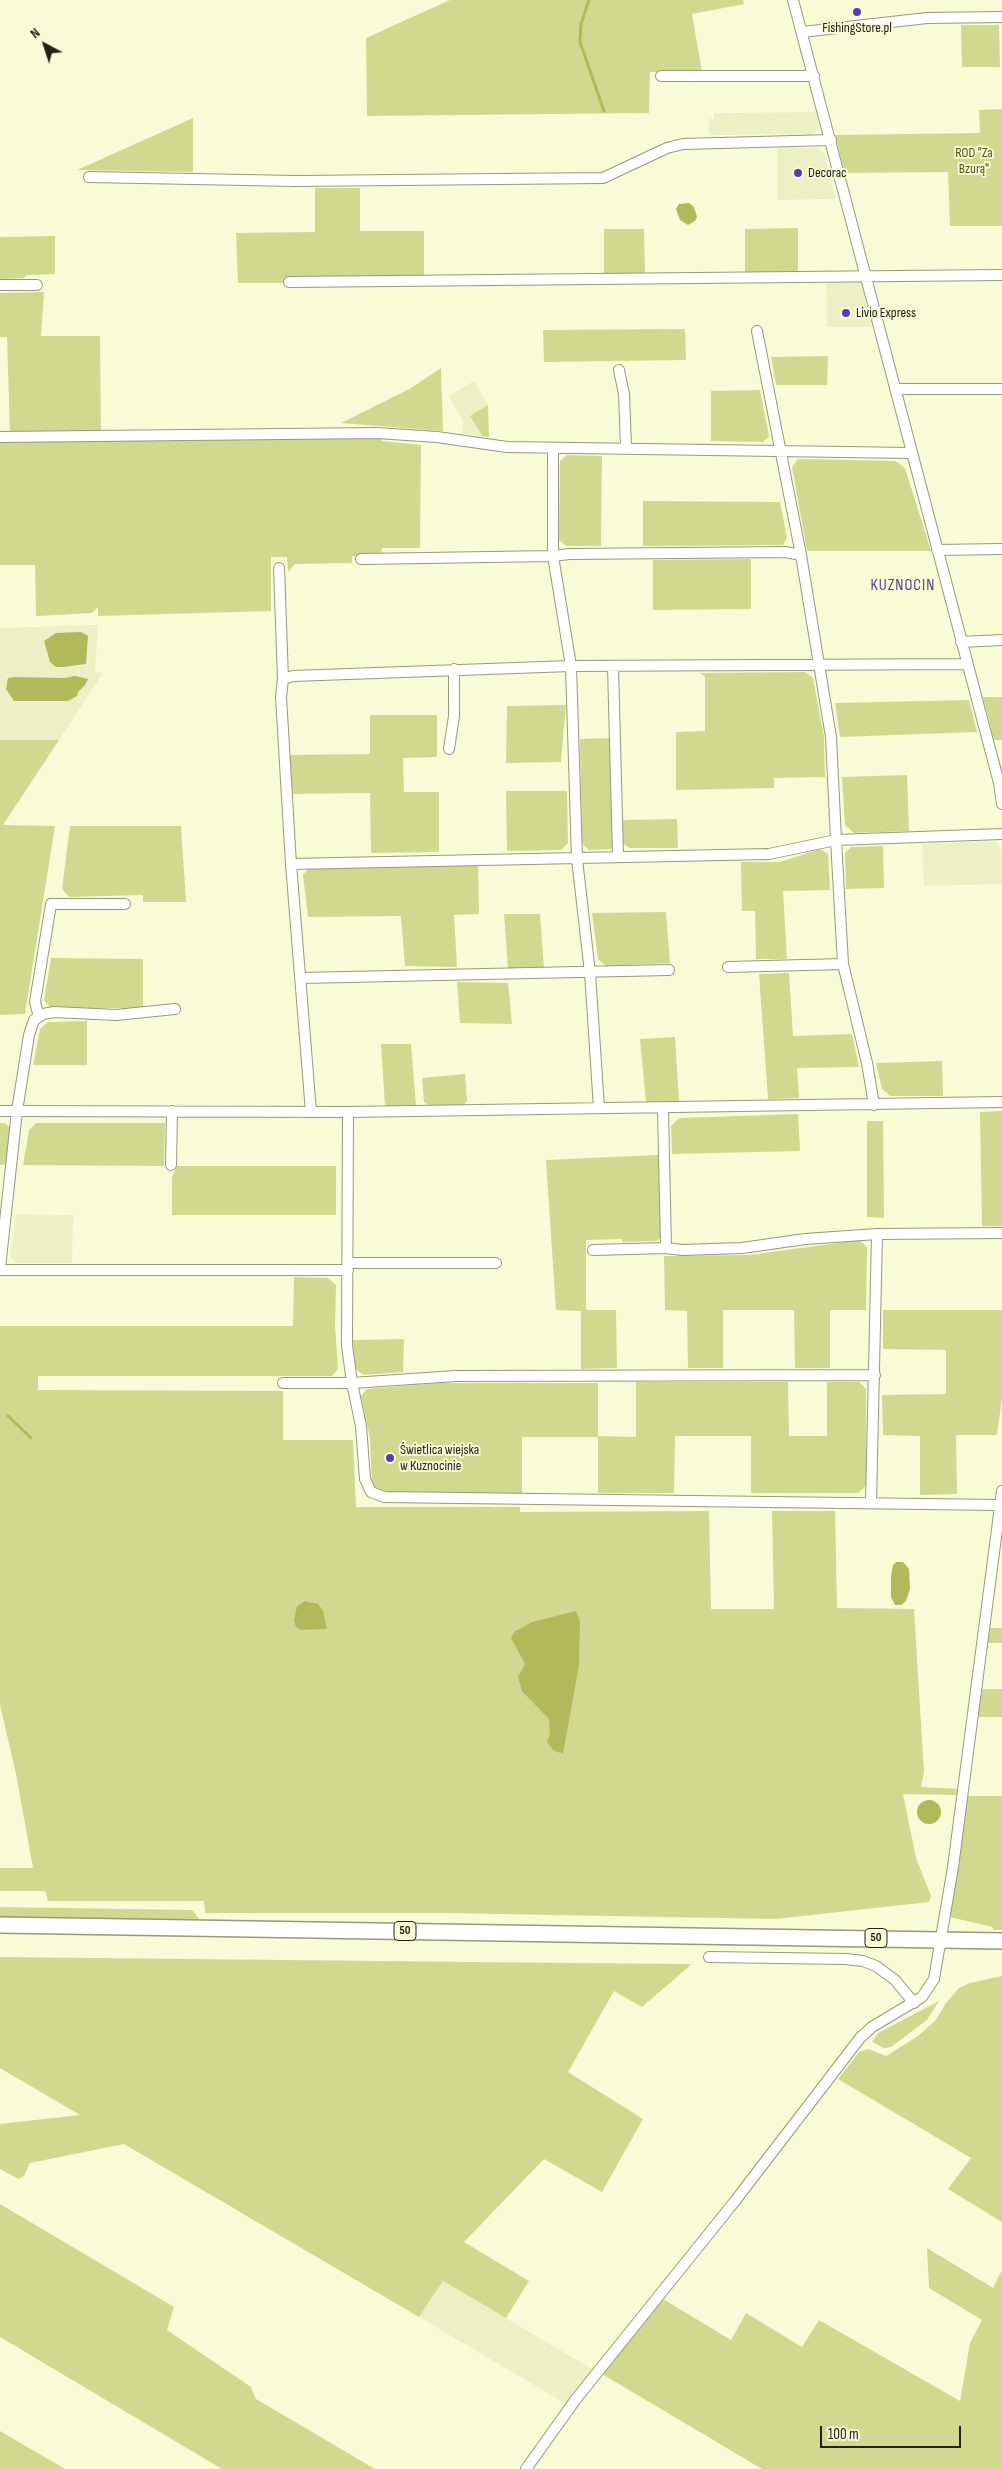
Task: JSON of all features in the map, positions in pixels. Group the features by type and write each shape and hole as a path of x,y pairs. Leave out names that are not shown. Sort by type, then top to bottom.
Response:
{"main road":[{"name":"50","path":"0,1925 1002,1941"}],"street":[{"path":"793,0 911,453 1001,787 1002,804"},
{"path":"802,32 927,18 1002,17"},
{"path":"661,76 814,76"},
{"path":"89,177 296,181 603,178 668,148 683,144 830,140"},
{"path":"289,282 1002,275"},
{"path":"0,285 36,285"},
{"path":"757,332 801,555 832,737 844,964 867,1063 874,1105"},
{"path":"619,370 624,394 626,447"},
{"path":"895,389 1002,389"},
{"path":"0,437 392,433 493,446 911,453"},
{"path":"553,448 553,556 571,666 576,859 590,973 599,1108"},
{"path":"937,550 1002,549"},
{"path":"361,559 553,556 568,554 785,552 801,555"},
{"path":"279,568 283,679 281,697 291,864 311,1112"},
{"path":"961,642 1002,640"},
{"path":"283,679 293,676 571,666 967,664"},
{"path":"613,666 618,856"},
{"path":"449,749 454,716 454,669"},
{"path":"291,864 769,854 836,840 1002,834"},
{"path":"39,1017 36,1002 51,904 125,904"},
{"path":"728,967 844,964"},
{"path":"301,978 669,970"},
{"path":"175,1009 116,1014 54,1012 34,1020 29,1035 17,1111 0,1269 496,1263"},
{"path":"0,1111 348,1112 599,1108 663,1109 1002,1102"},
{"path":"663,1109 666,1248"},
{"path":"171,1166 172,1111"},
{"path":"348,1112 347,1345 352,1383 362,1426 365,1479 371,1492 384,1497 1000,1505"},
{"path":"593,1250 742,1248 805,1239 877,1234 1002,1233"},
{"path":"871,1503 877,1234"},
{"path":"283,1383 352,1383 456,1376 875,1375"},
{"path":"526,2469 576,2399 735,2201 860,2038 872,2027 914,2003 928,1991 934,1979 942,1940 963,1793 1002,1491"},
{"path":"709,1957 846,1959 863,1962 876,1966 895,1980 914,2003"}],"shaded area":[{"path":"815,112 820,128 813,134 709,135 709,119 714,119 713,113"},
{"path":"777,148 817,148 824,153 836,199 777,200"},
{"path":"689,203 694,207 697,217 695,221 688,225 680,220 676,209 679,204"},
{"path":"861,282 872,327 827,327 826,283"},
{"path":"474,381 488,405 470,417 485,442 480,441 476,435 463,434 463,421 448,396"},
{"path":"98,625 95,672 103,673 59,740 0,740 0,628"},
{"path":"81,632 88,636 86,664 56,667 50,662 44,641 56,633"},
{"path":"75,676 88,679 77,696 68,701 14,701 6,689 8,678 65,678"},
{"path":"994,841 1001,848 1002,884 924,886 922,844"},
{"path":"16,1214 73,1215 72,1263 16,1263 10,1256"},
{"path":"896,1562 903,1562 909,1569 910,1589 906,1601 901,1605 895,1605 891,1597 891,1576 893,1565"},
{"path":"305,1601 318,1604 323,1611 327,1629 301,1630 296,1627 294,1621 297,1606"},
{"path":"576,1611 580,1621 579,1665 563,1754 553,1750 547,1742 550,1733 549,1719 522,1691 518,1677 525,1664 511,1638 514,1632 532,1622"},
{"path":"929,1800 934,1801 940,1807 940,1817 934,1823 929,1824 924,1823 918,1817 917,1812 918,1807 924,1801"},
{"path":"443,2281 594,2370 568,2405 419,2317"}],"green space":[{"path":"450,0 743,0 744,4 692,14 702,72 650,72 649,113 367,116 366,38"},
{"path":"961,25 999,25 1000,67 962,67"},
{"name":"ROD \"Za Bzurą\"","path":"1002,109 1002,226 950,226 948,172 845,173 835,135 980,133 979,110"},
{"path":"193,118 193,172 77,170"},
{"path":"315,188 360,188 360,231 424,231 424,275 285,277 284,283 238,283 236,233 315,232"},
{"path":"798,228 798,272 745,272 745,229"},
{"path":"604,229 644,229 645,273 604,274"},
{"path":"55,236 55,274 27,275 24,278 0,279 0,237"},
{"path":"44,292 41,336 100,336 101,432 10,433 7,337 0,337 0,293"},
{"path":"685,329 686,360 544,362 543,330"},
{"path":"828,356 827,385 776,385 771,357"},
{"path":"441,368 443,431 341,423 411,388"},
{"path":"760,390 769,436 763,442 711,441 711,391"},
{"path":"488,405 489,437 482,436 470,416"},
{"path":"382,436 382,441 421,445 420,548 382,548 381,556 352,556 352,563 295,564 288,572 287,557 271,557 271,611 98,616 98,607 92,613 36,616 35,565 0,565 0,440"},
{"path":"567,455 602,456 601,546 566,546 559,540 560,461"},
{"path":"798,459 895,461 905,468 931,551 807,551 792,467"},
{"path":"643,501 780,502 787,538 783,545 643,546"},
{"path":"751,559 751,609 653,610 653,560"},
{"path":"805,672 813,678 824,737 825,777 774,778 774,788 676,790 676,732 705,731 705,677 700,673"},
{"path":"983,697 1002,697 1002,740 994,740"},
{"path":"969,700 977,732 840,737 835,703"},
{"path":"566,705 561,762 506,763 507,706"},
{"path":"370,715 437,715 437,757 403,758 404,792 439,792 439,852 371,853 370,793 290,794 287,755 370,754"},
{"path":"611,738 612,849 589,850 582,843 580,739"},
{"path":"0,740 59,740 3,825 55,826 25,1014 0,1015"},
{"path":"907,775 909,831 854,833 845,825 842,777"},
{"path":"506,791 567,791 568,843 561,850 507,851"},
{"path":"677,819 678,848 630,848 622,843 621,820"},
{"path":"70,826 181,826 186,902 143,902 143,895 69,897 62,889"},
{"path":"883,846 884,888 846,889 845,853 851,847"},
{"path":"820,849 828,854 830,890 783,891 787,959 756,959 755,911 742,911 741,862 780,862"},
{"path":"478,865 479,914 454,915 457,967 405,966 401,916 308,917 303,875 310,867"},
{"path":"666,912 670,963 606,966 598,959 592,913"},
{"path":"504,914 540,914 544,968 508,968"},
{"path":"51,958 143,959 143,1008 51,1008 44,1000"},
{"path":"789,973 793,1036 852,1034 859,1067 797,1068 799,1098 768,1099 759,974"},
{"path":"457,982 508,983 512,1024 460,1023"},
{"path":"87,1021 87,1065 33,1065 40,1029 48,1022"},
{"path":"675,1037 679,1102 646,1102 640,1039"},
{"path":"381,1044 411,1044 416,1106 385,1106"},
{"path":"942,1061 943,1096 890,1096 882,1089 876,1063"},
{"path":"465,1074 467,1101 463,1106 430,1106 424,1102 422,1078"},
{"path":"1002,1111 1002,1226 982,1226 980,1112"},
{"path":"798,1114 800,1151 672,1154 671,1126 679,1118"},
{"path":"867,1121 883,1121 884,1218 867,1217"},
{"path":"0,1123 5,1123 12,1130 6,1165 0,1165"},
{"path":"36,1123 165,1123 164,1166 23,1165 29,1130"},
{"path":"658,1155 662,1237 656,1241 622,1242 622,1239 586,1240 586,1310 616,1310 617,1368 581,1369 581,1311 556,1310 546,1160"},
{"path":"177,1166 336,1166 336,1215 172,1215 172,1177"},
{"path":"860,1240 867,1247 866,1310 830,1310 830,1368 795,1368 794,1310 723,1310 723,1368 688,1368 687,1311 665,1310 664,1256 749,1255"},
{"path":"294,1277 328,1278 336,1285 335,1326 338,1369 332,1376 38,1376 38,1390 283,1391 283,1440 353,1440 356,1507 520,1507 520,1512 709,1511 711,1609 774,1609 772,1511 835,1511 837,1608 914,1609 924,1772 921,1787 959,1789 958,1795 903,1794 916,1858 931,1896 929,1902 775,1919 445,1913 205,1913 204,1901 48,1901 45,1891 0,1891 0,1868 33,1868 16,1774 0,1705 0,1326 293,1326"},
{"path":"883,1310 1002,1310 1002,1398 997,1435 956,1435 957,1494 920,1495 920,1436 883,1435 882,1395 946,1394 946,1350 883,1349"},
{"path":"404,1339 403,1372 364,1375 354,1368 353,1340"},
{"path":"636,1382 788,1382 789,1436 827,1436 827,1382 859,1382 866,1389 866,1486 858,1493 751,1493 751,1436 675,1436 674,1493 598,1493 598,1437 522,1437 522,1493 379,1493 372,1486 370,1438 361,1396 367,1389 440,1383 598,1383 598,1436 636,1437"},
{"path":"990,1628 1002,1628 1002,1643 988,1643"},
{"path":"982,1689 1002,1689 1002,1717 978,1717"},
{"path":"967,1796 1002,1796 1002,1930 994,1930 992,1927 950,1917"},
{"path":"0,1907 192,1910 201,1921 0,1917"},
{"path":"0,1957 692,1964 642,2007 614,1991 568,2072 643,2119 602,2192 544,2159 464,2242 529,2281 506,2318 443,2281 419,2317 124,2144 30,2163 24,2176 19,2179 0,2169 0,2124 80,2115 0,2068"},
{"path":"1002,1976 1002,2222 948,2189 971,2158 838,2079 859,2052 868,2049 886,2056 918,2036 936,2020 946,2003 959,1988 970,1983"},
{"path":"939,2001 927,2020 891,2047 884,2048 872,2042 878,2033"},
{"path":"0,2204 174,2307 167,2330 251,2387 256,2399 375,2469 222,2469 0,2337"},
{"path":"927,2248 993,2288 1002,2270 1002,2469 762,2469 602,2374 663,2299 731,2340 746,2313 802,2347 819,2320 960,2401 970,2343 982,2320 929,2288"},
{"path":"0,2431 65,2469 0,2469"}],"waterway":[{"path":"589,0 581,24 580,42 604,111"},
{"path":"8,1416 31,1438"}],"place":[{"name":"FishingStore.pl","path":"857,12"},
{"name":"Decorac","path":"798,173"},
{"name":"Livio Express","path":"846,313"},
{"name":"Świetlica wiejska w Kuznocinie","path":"390,1458"}],"district":[{"name":"KUZNOCIN","path":"903,586"}]}
